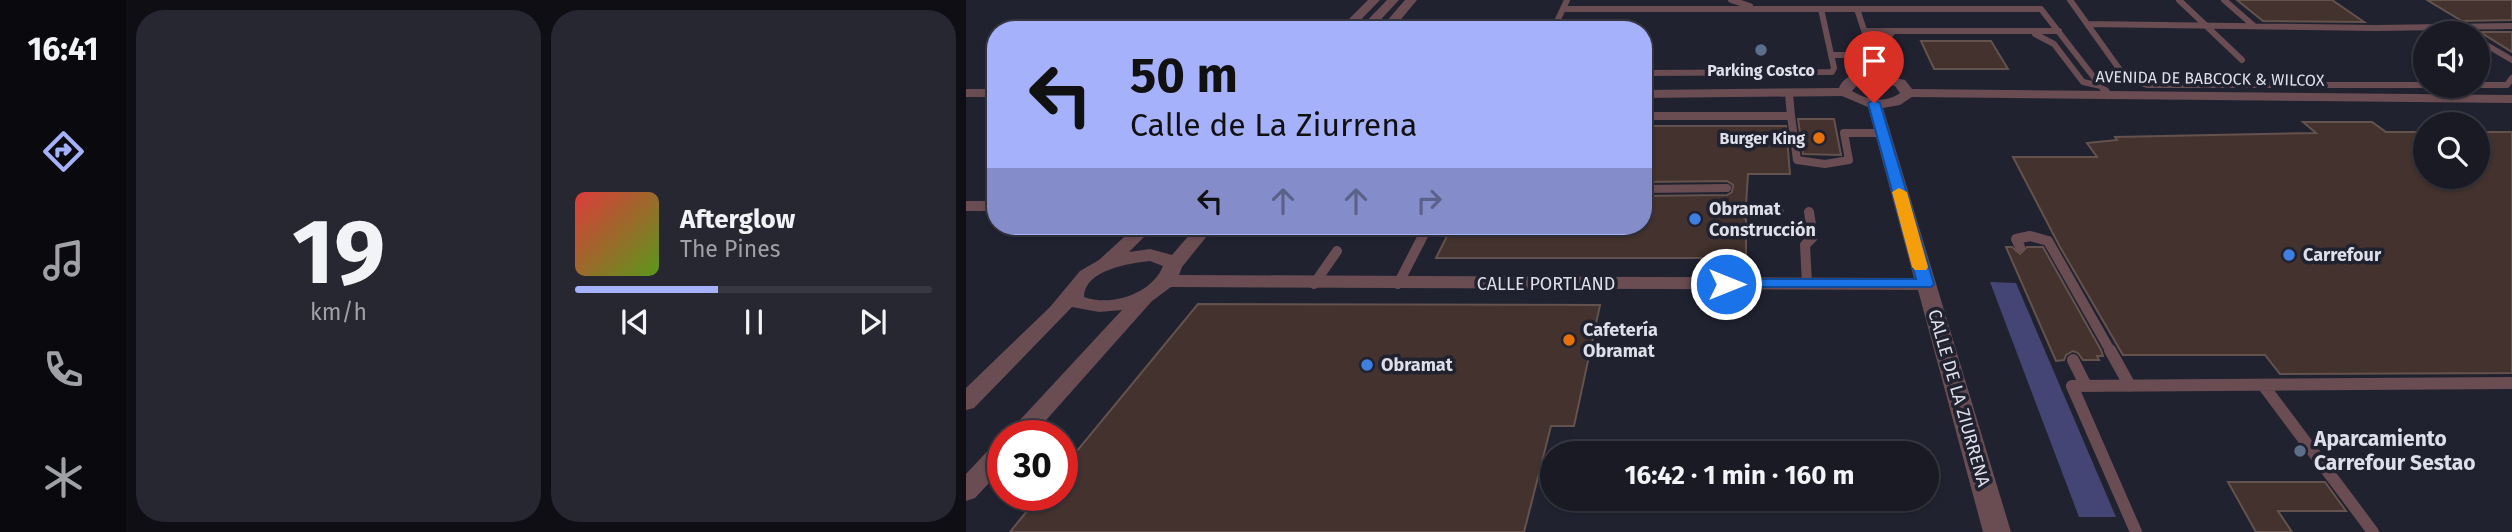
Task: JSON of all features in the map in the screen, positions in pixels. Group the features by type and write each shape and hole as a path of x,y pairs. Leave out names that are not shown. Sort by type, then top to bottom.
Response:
{"street":[{"path":"1353,21 1374,0"},
{"path":"1373,21 1393,0"},
{"path":"1393,21 1411,0"},
{"path":"1652,94 1845,92 1856,99 1874,103 1901,100 1908,93 1900,83 1878,73 1850,81 1845,92"},
{"name":"AVENIDA DE BABCOCK & WILCOX","path":"1908,93 2105,90 2512,99"},
{"path":"966,93 987,93"},
{"name":"CALLE DE LA ZIURRENA","path":"1874,103 1997,532"},
{"path":"1101,267 1136,235"},
{"path":"1032,420 1130,312 1165,279 1199,235"},
{"path":"966,402 1057,312 1073,292 1087,275 1117,260 1150,255 1169,260 1165,279 1127,303 1096,307 1082,305 1074,300 1073,292"},
{"name":"CALLE PORTLAND","path":"1165,279 1314,284 1925,284"},
{"path":"966,491 987,468"}],"lane":[{"path":"1557,21 1567,0"},
{"path":"1731,0 1757,9"},
{"path":"2070,0 2125,77 2147,85 2413,85"},
{"path":"2179,0 2242,60"},
{"path":"2224,0 2254,26"},
{"path":"1563,9 2041,9 2105,90"},
{"path":"1652,73 1834,71 1821,9"},
{"path":"1857,9 1878,73 1887,67 1878,40 1887,34 1912,32"},
{"path":"2088,24 2413,27"},
{"path":"2490,26 2512,26"},
{"path":"1865,31 2059,32"},
{"path":"2028,32 2054,44 2083,82 2105,90"},
{"path":"2490,47 2512,60"},
{"path":"1831,55 1871,55"},
{"path":"2490,85 2507,85 2512,78"},
{"path":"1789,94 1797,160 1810,163 1849,160 1844,133 1883,133"},
{"path":"1652,116 1790,116"},
{"path":"1652,188 1727,188"},
{"path":"966,206 987,206"},
{"path":"1746,212 1779,212"},
{"path":"1807,284 1805,245 1813,237 1809,212"},
{"path":"1398,284 1422,235"},
{"path":"2020,247 2016,239 2021,236 2048,241 2130,386"},
{"path":"1314,284 1337,251"},
{"path":"2073,360 2086,386"},
{"path":"2136,532 2102,459 2073,386 2512,383"},
{"path":"2263,385 2373,532"}],"shaded area":[{"path":"1990,282 2016,283 2116,517 2079,517"}],"building":[{"path":"2237,0 2332,0 2364,22 2263,21"},
{"path":"2427,0 2512,0 2512,20 2462,21"},
{"path":"2490,32 2512,32 2512,52 2490,38"},
{"path":"1921,41 1991,41 2008,69 1934,69"},
{"name":"Burger King","path":"1798,119 1834,119 1841,155 1803,154"},
{"name":"Carrefour","path":"2303,122 2372,122 2386,132 2413,132 2413,189 2490,189 2490,132 2512,132 2512,373 2280,374 2265,355 2123,355 2060,247 2013,157 2097,157 2087,143 2117,140 2115,137 2316,133"},
{"path":"1652,126 1786,126 1790,174 1748,174 1746,205 1739,211 1740,216 1746,219 1746,258 1436,258 1448,235 1652,235 1652,196 1727,195 1732,192 1733,185 1727,181 1652,182"},
{"path":"2006,247 2012,247 2020,254 2027,247 2043,247 2101,350 2103,356 2097,356 2099,360 2083,360 2073,351 2066,355 2064,360 2056,361"},
{"name":"Obramat","path":"1198,304 1600,305 1574,426 1551,426 1547,441 1540,441 1540,469 1524,532 1010,532 1027,511 1078,511 1078,450"},
{"path":"2228,482 2325,482 2346,511 2278,511 2292,532 2256,532"}],"slow traffic":[{"path":"1899,192 1920,267"}],"place":[{"name":"Parking Costco","path":"1761,50"},
{"name":"Burger King","path":"1819,138"},
{"name":"Obramat Construcción","path":"1695,219"},
{"name":"Carrefour","path":"2289,255"},
{"name":"Cafetería Obramat","path":"1569,340"},
{"name":"Obramat","path":"1367,365"},
{"name":"Aparcamiento Carrefour Sestao","path":"2300,451"}],"route":[{"path":"1726,284 1925,284 1874,103"}]}
